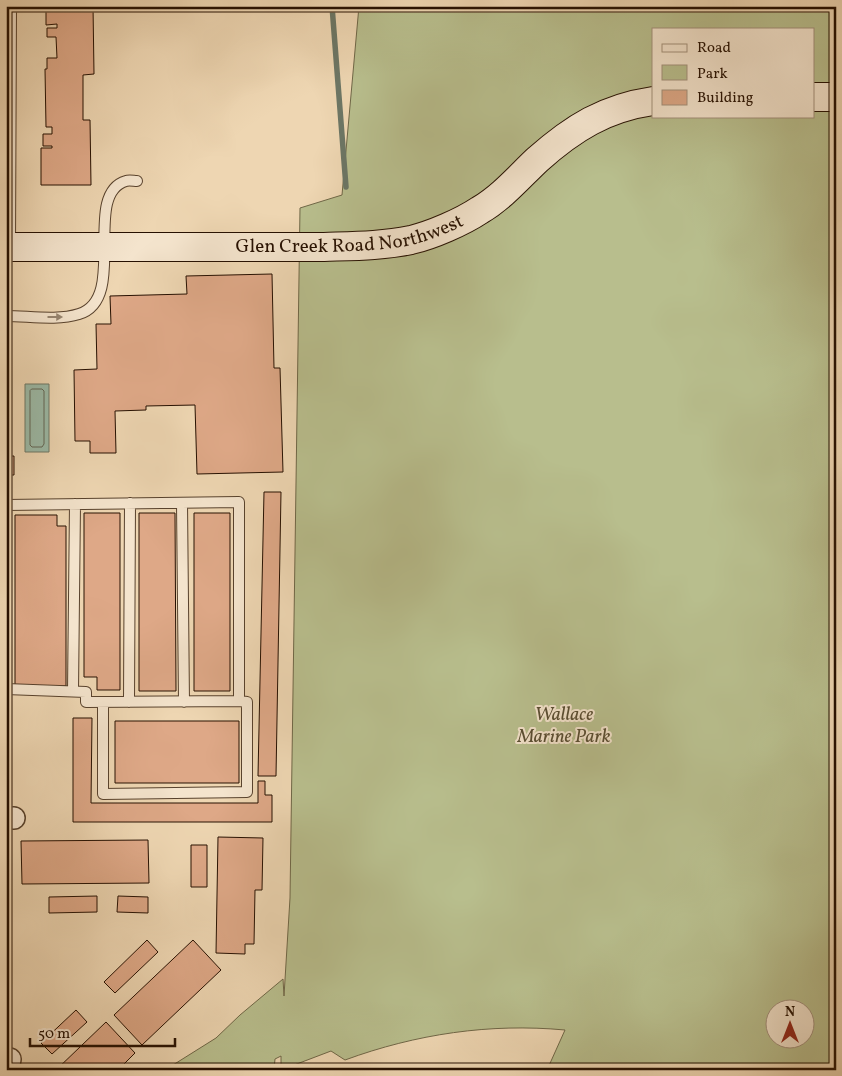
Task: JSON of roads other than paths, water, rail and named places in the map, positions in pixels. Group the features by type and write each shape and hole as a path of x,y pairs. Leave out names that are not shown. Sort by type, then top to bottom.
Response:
{"street":[{"path":"814,97 836,97"},
{"name":"Glen Creek Road Northwest","path":"8,247 324,247 375,245 411,239 442,228 480,210 512,185 574,130 603,115 632,104 652,102"}],"lane":[{"path":"8,247 11,6"},
{"path":"6,316 64,317 80,314 95,304 104,282 103,247 106,203 112,190 126,181 137,181"},
{"path":"6,505 239,502 239,701"},
{"path":"129,702 130,503"},
{"path":"182,503 184,702"},
{"path":"73,691 75,504"},
{"path":"6,689 86,692 86,702 239,701 247,702 247,792 103,794 103,702"}],"water":[{"path":"25,384 49,384 49,452 25,452"}],"waterway":[{"path":"332,6 346,187"}],"park label":[{"name":"Wallace Marine Park","path":"564,726"}]}
